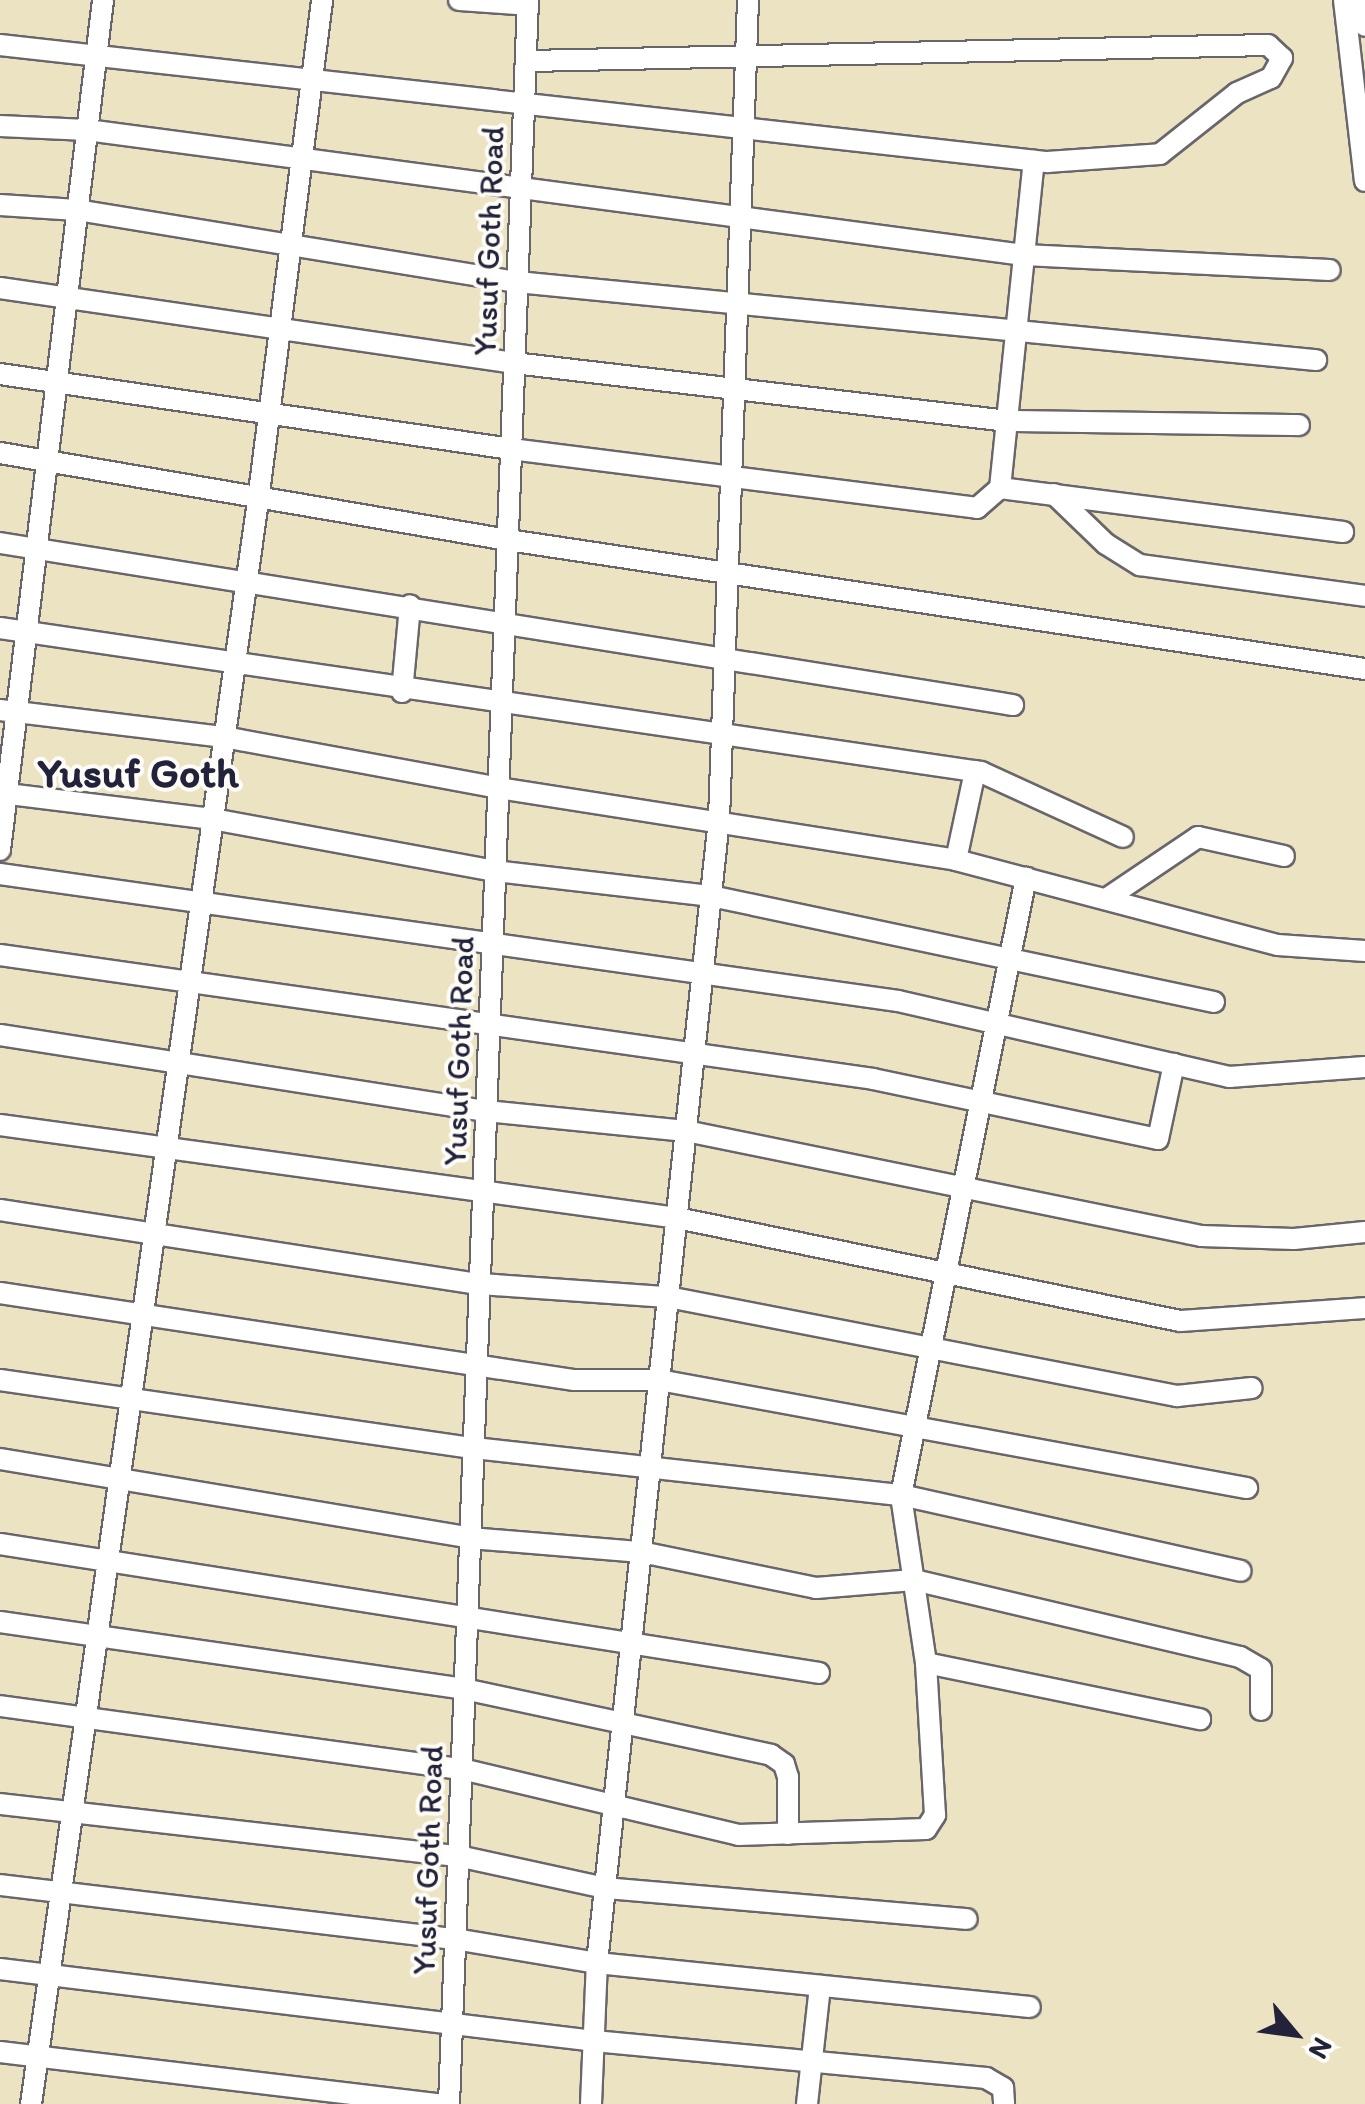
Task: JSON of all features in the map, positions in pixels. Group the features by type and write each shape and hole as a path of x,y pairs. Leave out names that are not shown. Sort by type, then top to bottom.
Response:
{"street":[{"path":"0,850 8,711 26,631 103,0"},
{"path":"31,2104 186,982 259,494 316,80 322,0"},
{"path":"459,0 528,2"},
{"path":"591,2104 597,1963 719,819 748,0"},
{"path":"1344,0 1365,181"},
{"path":"1362,0 1365,26"},
{"name":"Yusuf Goth Road","path":"449,2104 528,2"},
{"path":"0,45 1034,161 1160,154 1238,94 1271,78 1282,58 1268,44 746,60 526,61"},
{"path":"0,126 87,130 521,192 1024,255 1330,270"},
{"path":"0,374 57,378 511,449 976,508 1000,488 1034,161"},
{"path":"0,206 78,210 518,282 1016,336 1316,360"},
{"path":"0,288 68,293 514,364 1007,421 1299,425"},
{"path":"0,453 48,457 508,540 728,570 1365,670"},
{"path":"1000,488 1343,532"},
{"path":"1054,494 1106,544 1140,565 1365,596"},
{"path":"0,543 410,604 504,624 725,654 1013,705"},
{"path":"402,692 410,604"},
{"path":"0,628 502,707 975,771 1055,801 1123,837"},
{"path":"8,711 224,737 498,788 719,819 956,860 1278,945 1365,951"},
{"path":"956,860 975,771"},
{"path":"3,793 212,819 495,871 711,896 1010,954 1214,1002"},
{"path":"1106,899 1198,837 1284,856"},
{"path":"0,874 492,947 898,1001 1229,1077 1365,1067"},
{"path":"0,1706 462,1769 738,1835 916,1830 932,1822 926,1663 901,1495 1026,878"},
{"path":"0,955 489,1027 694,1051 1158,1139 1174,1064"},
{"path":"0,1035 486,1111 686,1130 1200,1236 1294,1239 1365,1232"},
{"path":"0,1125 483,1195 677,1218 1180,1321 1365,1308"},
{"path":"0,1210 480,1284 668,1297 930,1352 1177,1396 1252,1388"},
{"path":"0,1292 477,1362 574,1380 659,1380 916,1424 1247,1488"},
{"path":"0,1380 474,1448 901,1495 1241,1572"},
{"path":"0,1459 470,1538 641,1552 816,1588 914,1580 1240,1657 1261,1670 1261,1710"},
{"path":"0,1544 631,1648 818,1673"},
{"path":"0,1622 464,1689 622,1728 771,1755 784,1764 788,1778 788,1834"},
{"path":"926,1663 1200,1719"},
{"path":"0,1804 458,1856 605,1888 967,1919"},
{"path":"0,1884 455,1938 597,1963 1030,2007"},
{"path":"0,1970 594,2041 986,2078 1003,2088 1004,2104"},
{"path":"808,2104 820,1986"},
{"path":"0,2052 438,2104"}],"district":[{"name":"Yusuf Goth","path":"138,773"}]}
